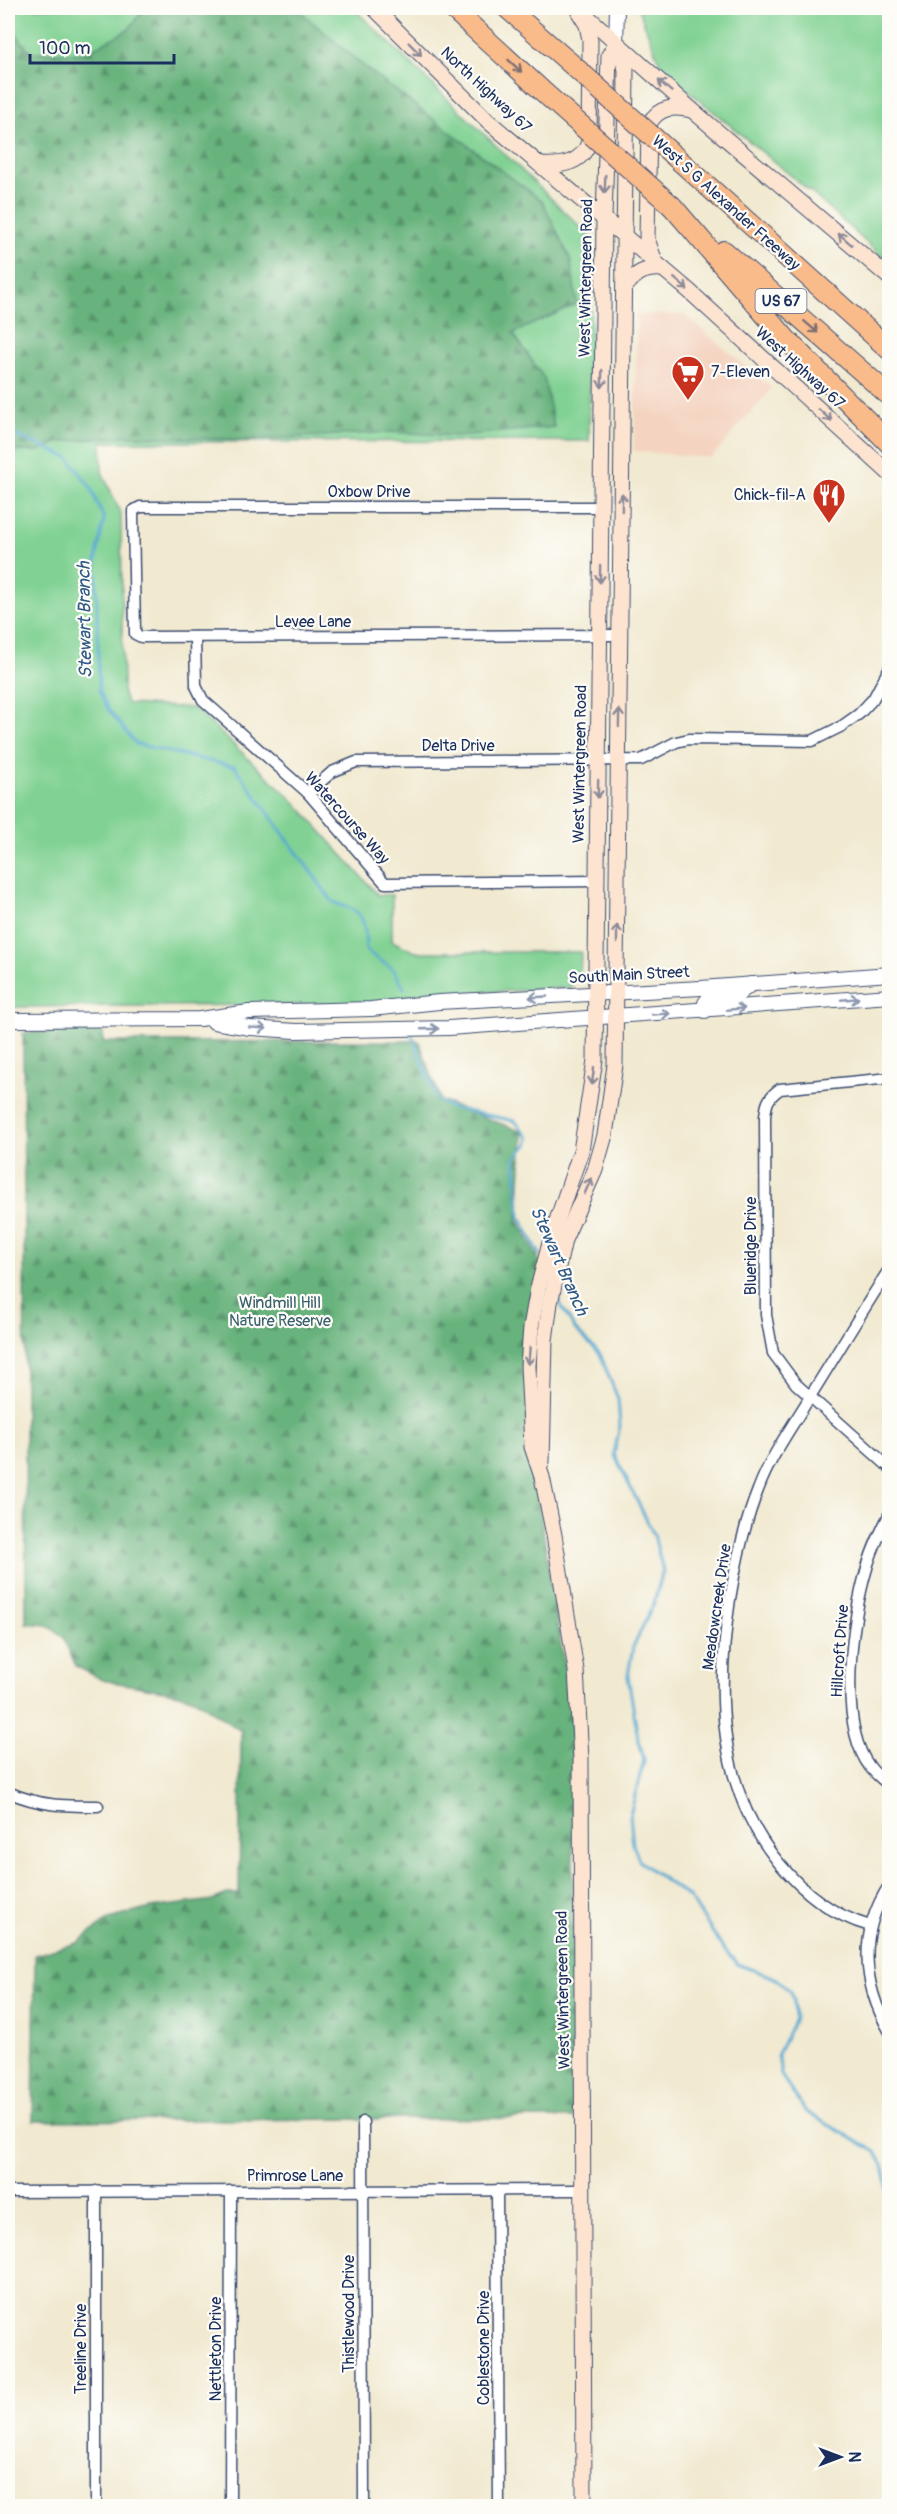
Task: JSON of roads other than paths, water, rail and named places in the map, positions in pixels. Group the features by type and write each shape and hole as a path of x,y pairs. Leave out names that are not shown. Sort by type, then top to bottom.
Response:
{"highway":[{"path":"443,8 480,34"},
{"name":"US 67","path":"452,8 672,206 890,396"},
{"name":"US 67","path":"507,8 543,39"},
{"path":"515,8 543,39"},
{"name":"West S G Alexander Freeway","path":"543,39 890,350"},
{"path":"672,206 786,339 890,444"}],"main road":[{"name":"North Highway 67","path":"374,8 488,121 604,219"},
{"path":"541,165 564,166 579,158 586,151 589,142 590,40 587,25 577,8"},
{"path":"577,8 692,110 890,278"},
{"name":"West Wintergreen Road","path":"584,2506 580,1737 576,1670 542,1476 532,1448 528,1366 537,1299 559,1234 574,1176 587,1117 595,1060 604,219 609,55 616,44"},
{"name":"West Wintergreen Road","path":"542,1476 545,1340 559,1234 595,1170 605,1136 615,1065 626,69 616,44"},
{"path":"624,288 639,272 658,265 647,239 649,124 666,108 675,106 692,110"},
{"name":"West Highway 67","path":"604,219 890,474"},
{"path":"602,428 622,428"}],"street":[{"path":"616,44 617,8"},
{"name":"Oxbow Drive","path":"137,508 601,507"},
{"name":"Levee Lane","path":"137,508 133,512 135,634 141,637 620,636"},
{"name":"Watercourse Way","path":"195,637 196,686 203,700 308,793 385,883 597,882"},
{"name":"Delta Drive","path":"308,793 332,772 356,762 641,760 676,741 689,739 812,741 842,726 859,714 873,699 890,667"},
{"name":"South Main Street","path":"200,1019 249,1012 371,1009 890,974"},
{"path":"810,980 811,1003"},
{"path":"705,1011 708,999 735,997 751,984"},
{"path":"8,1020 200,1019 250,1028 371,1031 705,1011 890,996"},
{"path":"371,1009 371,1031"},
{"name":"Blueridge Drive","path":"890,1078 780,1089 771,1095 766,1104 766,1315 768,1337 773,1353 783,1368 810,1398 890,1468"},
{"name":"Meadowcreek Drive","path":"870,1926 846,1918 823,1905 789,1875 761,1840 734,1780 722,1708 728,1613 747,1519 779,1444 890,1268"},
{"name":"Hillcroft Drive","path":"890,1513 867,1567 859,1598 854,1629 851,1680 851,1709 860,1748 869,1766 890,1786"},
{"path":"8,1792 31,1802 52,1806 98,1806"},
{"path":"890,1884 879,1900 867,1939 867,1970 877,2009 890,2032"},
{"name":"Thistlewood Drive","path":"363,2122 364,2506"},
{"name":"Coblestone Drive","path":"497,2190 499,2506"},
{"name":"Primrose Lane","path":"8,2192 583,2190"},
{"name":"Treeline Drive","path":"96,2191 96,2506"},
{"name":"Nettleton Drive","path":"230,2506 231,2191"}],"waterway":[{"name":"Stewart Branch","path":"8,432 69,458 91,488 104,519 96,561 99,690 108,709 136,744 235,767 332,901 358,914 364,929 366,951 393,969 404,988"},
{"name":"Stewart Branch","path":"412,1035 437,1100 452,1108 515,1121 529,1138 527,1145 515,1158 520,1217 540,1255"},
{"name":"Stewart Branch","path":"557,1298 574,1328 600,1354 618,1399 620,1426 614,1454 654,1535 663,1571 654,1603 633,1647 628,1676 644,1760 630,1815 633,1845 640,1862 690,1898 723,1948 737,1964 775,1978 789,1990 794,2001 795,2019 778,2054 781,2075 806,2112 876,2152 883,2165 890,2200"}],"place":[{"name":"7-Eleven","path":"688,401"},
{"name":"Chick-fil-A","path":"829,524"}],"park label":[{"name":"Windmill Hill Nature Reserve","path":"280,1312"}]}
